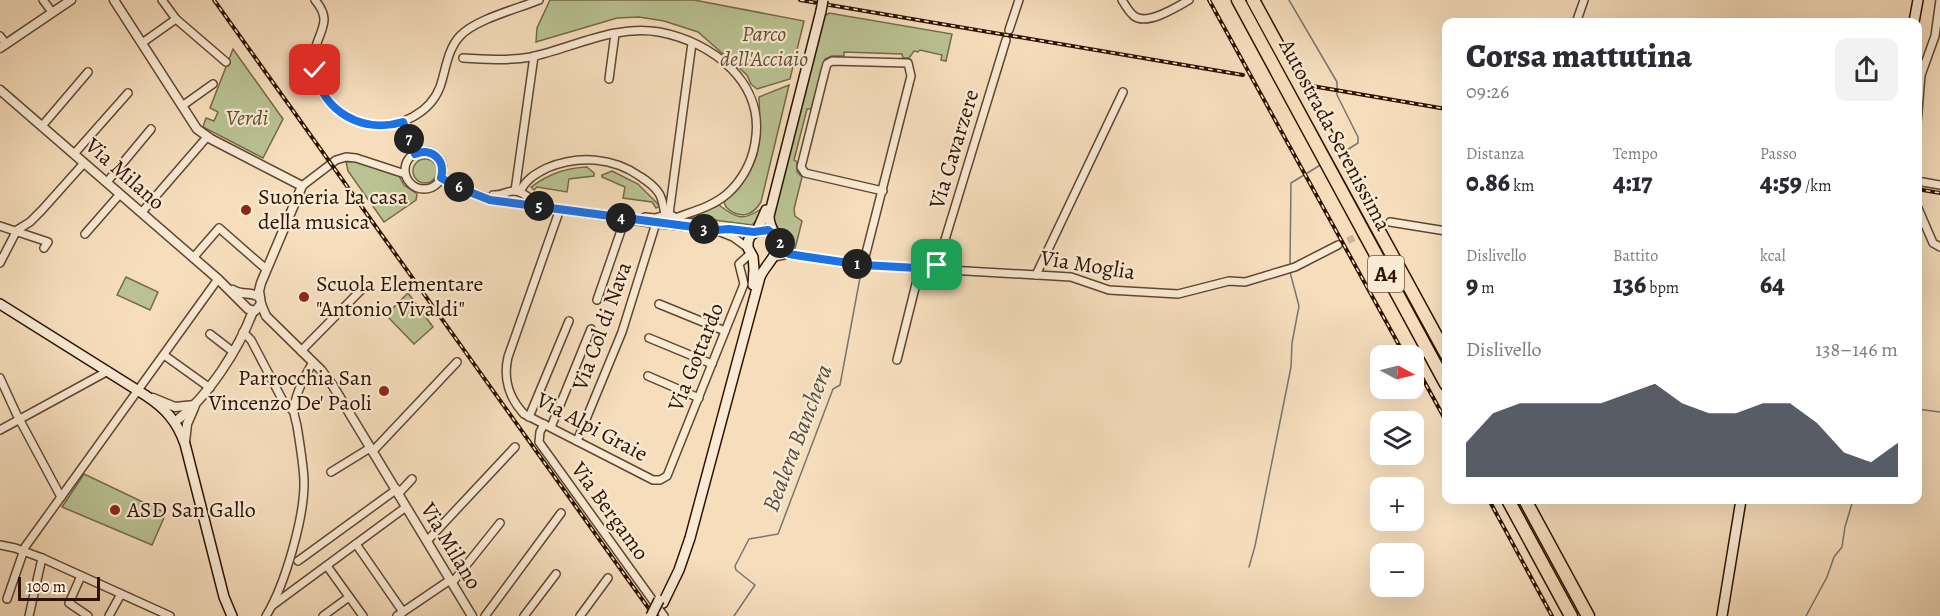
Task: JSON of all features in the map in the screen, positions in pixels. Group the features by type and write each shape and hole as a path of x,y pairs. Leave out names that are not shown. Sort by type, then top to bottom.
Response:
{"highway":[{"name":"Autostrada Serenissima","path":"1238,0 1442,377"},
{"name":"Autostrada Serenissima","path":"1253,0 1442,347"},
{"path":"1511,504 1572,616"},
{"path":"1527,504 1588,616"}],"main road":[{"path":"656,616 686,534 754,280 748,242 756,231 766,208 818,7 824,0"},
{"path":"1915,18 1918,0"},
{"path":"651,616 661,602 685,555 760,277 778,249 778,241 772,232 769,220 770,210 818,7"},
{"path":"756,231 762,229 772,232"},
{"path":"750,253 761,261 772,258"},
{"path":"0,304 142,393 165,409 176,422 185,444 224,597 226,616"},
{"path":"1722,616 1739,504"},
{"path":"224,597 232,616"}],"street":[{"path":"43,0 52,12"},
{"path":"0,36 3,46 71,0"},
{"path":"114,0 197,129 207,137 302,186"},
{"path":"162,0 176,19 226,62"},
{"path":"315,0 322,10 325,22 315,50 315,70 318,82 328,101 341,113 366,124 387,125 403,122 423,110 433,98 440,87 449,55 459,37 473,27 536,1"},
{"path":"1010,30 1019,0"},
{"path":"1122,0 1134,15 1141,19 1160,15 1189,0"},
{"path":"1578,18 1584,0"},
{"path":"1922,72 1935,36 1940,0"},
{"path":"142,43 176,19"},
{"path":"463,58 496,59 534,56 615,34 648,30 668,34 692,43 722,60 741,80 753,104 756,136 749,165 734,187 710,205 678,218"},
{"path":"609,79 615,34"},
{"name":"Via Cavarzere","path":"936,269 1006,40"},
{"path":"667,214 692,43"},
{"path":"518,192 518,176 534,56"},
{"path":"863,265 883,191 911,76 908,63 832,61 827,64 801,167 805,173 883,191"},
{"path":"42,126 88,72"},
{"path":"182,106 213,84"},
{"name":"Via Milano","path":"0,90 193,258 222,282 253,303 313,362 333,385 472,616"},
{"path":"1035,275 1123,92"},
{"path":"74,154 128,93"},
{"path":"403,122 415,154"},
{"path":"107,182 151,129"},
{"path":"142,212 207,137"},
{"path":"426,151 437,156 442,166 441,178 433,186 422,189 411,184 405,174 407,162 415,154 426,151"},
{"path":"176,422 210,387 232,351 243,330 302,186 336,160 346,157 356,158 405,174"},
{"path":"483,198 489,195 500,196 518,192 523,184 544,170 582,159 608,162 625,168 650,183 661,197 667,214"},
{"path":"0,263 16,230 30,222 84,163"},
{"path":"518,176 529,179"},
{"path":"441,178 483,198 706,229 756,231"},
{"path":"1922,182 1940,185"},
{"path":"518,192 531,201 542,202 551,207"},
{"path":"85,234 120,194"},
{"name":"Via Alpi Graie","path":"560,209 508,357 505,372 510,391 520,409 530,417 653,480 660,480 667,476"},
{"path":"606,216 626,214 651,218 667,214 684,222 697,223 706,229"},
{"path":"597,300 625,219"},
{"path":"1390,222 1442,230"},
{"path":"1922,222 1933,243 1940,247"},
{"name":"Via Col di Nava","path":"577,441 621,332 657,223"},
{"path":"0,226 48,242 44,248"},
{"path":"193,258 219,228 266,271"},
{"path":"716,230 733,237 750,253"},
{"path":"778,241 789,254"},
{"name":"Via Moglia","path":"772,258 789,254 863,265 1071,277 1109,290 1178,294 1229,281 1245,282 1287,270 1338,245"},
{"name":"Via Gottardo","path":"667,476 744,284 740,264 750,253"},
{"path":"897,360 920,268"},
{"path":"7,599 24,551 61,497 142,393 164,355 222,282"},
{"path":"301,351 364,287"},
{"name":"Via Milano","path":"253,303 263,318 279,330"},
{"path":"659,304 725,331"},
{"path":"243,330 256,319 263,318"},
{"path":"530,417 569,321"},
{"path":"548,426 591,329"},
{"path":"243,330 251,340 284,401 293,411 297,423 304,480 298,530 292,552 273,605 266,616"},
{"path":"210,334 232,351"},
{"path":"649,338 712,364"},
{"path":"164,355 210,387"},
{"path":"293,411 299,391 313,362"},
{"path":"331,472 371,449 457,362"},
{"path":"0,430 108,371"},
{"path":"648,376 699,398"},
{"path":"0,378 61,497"},
{"path":"142,393 175,407 195,405"},
{"path":"185,444 187,424 195,405"},
{"name":"Via Bergamo","path":"548,426 540,432 539,442 664,616"},
{"path":"427,541 515,447"},
{"name":"Via Milano","path":"398,491 412,479"},
{"path":"298,561 398,491"},
{"path":"273,605 406,507"},
{"path":"485,616 561,513"},
{"path":"356,544 400,614 451,582 500,523"},
{"path":"0,545 42,558 170,616"},
{"path":"29,616 42,558"},
{"path":"327,566 363,616"},
{"path":"524,616 556,574"},
{"path":"81,576 69,603 88,616"},
{"path":"580,616 608,578"},
{"path":"108,616 121,594"},
{"path":"323,616 349,597"}],"green space":[{"name":"Parco dell'Acciaio","path":"550,0 694,0 804,21 790,79 757,89 751,84 747,75 698,32 664,21 639,17 617,18 536,42 537,28"},
{"path":"823,11 827,15 829,13 952,34 946,61 941,60 942,55 920,50 914,51 909,58 903,58 902,54 844,52 844,56 832,56 825,59 811,109 807,109 794,160 797,162 797,172 802,177 794,209 795,216 802,221 795,249 787,245 773,219"},
{"name":"Verdi","path":"233,49 283,119 263,158 203,127 206,118 214,121 218,112 210,108"},
{"path":"789,85 761,202 753,211 740,215 726,207 724,202 746,177 757,154 760,129 759,97"},
{"path":"425,159 433,163 437,171 433,179 425,183 417,179 413,171 417,163"},
{"path":"356,161 399,176 404,185 417,194 416,200 384,222 348,171 346,162"},
{"path":"587,167 594,173 594,176 569,179 567,192 537,187 534,190 531,187 558,173"},
{"path":"612,171 638,184 660,206 656,208 652,202 623,198 625,187 602,177"},
{"path":"719,205 740,217 761,209 759,218 752,225 691,217"},
{"path":"126,277 158,292 150,310 117,295"},
{"path":"408,293 433,327 414,344 386,315"},
{"name":"ASD San Gallo","path":"84,474 166,513 152,545 62,507"}],"waterway":[{"path":"1289,0 1337,82 1337,95 1358,137 1358,143 1342,153"},
{"name":"Bealera Banchera","path":"969,171 1006,54"},
{"path":"1290,264 1291,183 1322,164"},
{"name":"Bealera Banchera","path":"942,263 965,187"},
{"name":"Bealera Banchera","path":"734,616 755,585 736,570 735,566 749,539 778,534 833,389 840,385 862,267"},
{"path":"1249,567 1291,367 1292,343 1299,306 1290,272"},
{"path":"1922,410 1940,412"},
{"path":"1806,616 1827,577 1834,557 1842,547 1852,504"}],"tunnel":[{"path":"1338,245 1390,222"}],"railway":[{"path":"214,0 654,616"},
{"path":"800,0 1243,75"},
{"path":"1209,0 1399,345"},
{"path":"1312,86 1442,108"},
{"path":"1922,190 1940,193"},
{"path":"1424,381 1442,414"},
{"path":"1491,504 1552,616"}],"place":[{"name":"Suoneria La casa della musica","path":"246,210"},
{"name":"Scuola Elementare \"Antonio Vivaldi\"","path":"304,297"},
{"name":"Parrocchia San Vincenzo De' Paoli","path":"384,391"},
{"name":"ASD San Gallo","path":"115,510"}],"route":[{"path":"315,70 324,95 330,104 341,113 354,120 372,125 403,122 415,154 426,151 437,156 442,166 441,178 483,198 651,223 716,230 754,232 762,229 768,230 775,235 789,254 801,256 863,265 936,269 937,265"}]}
